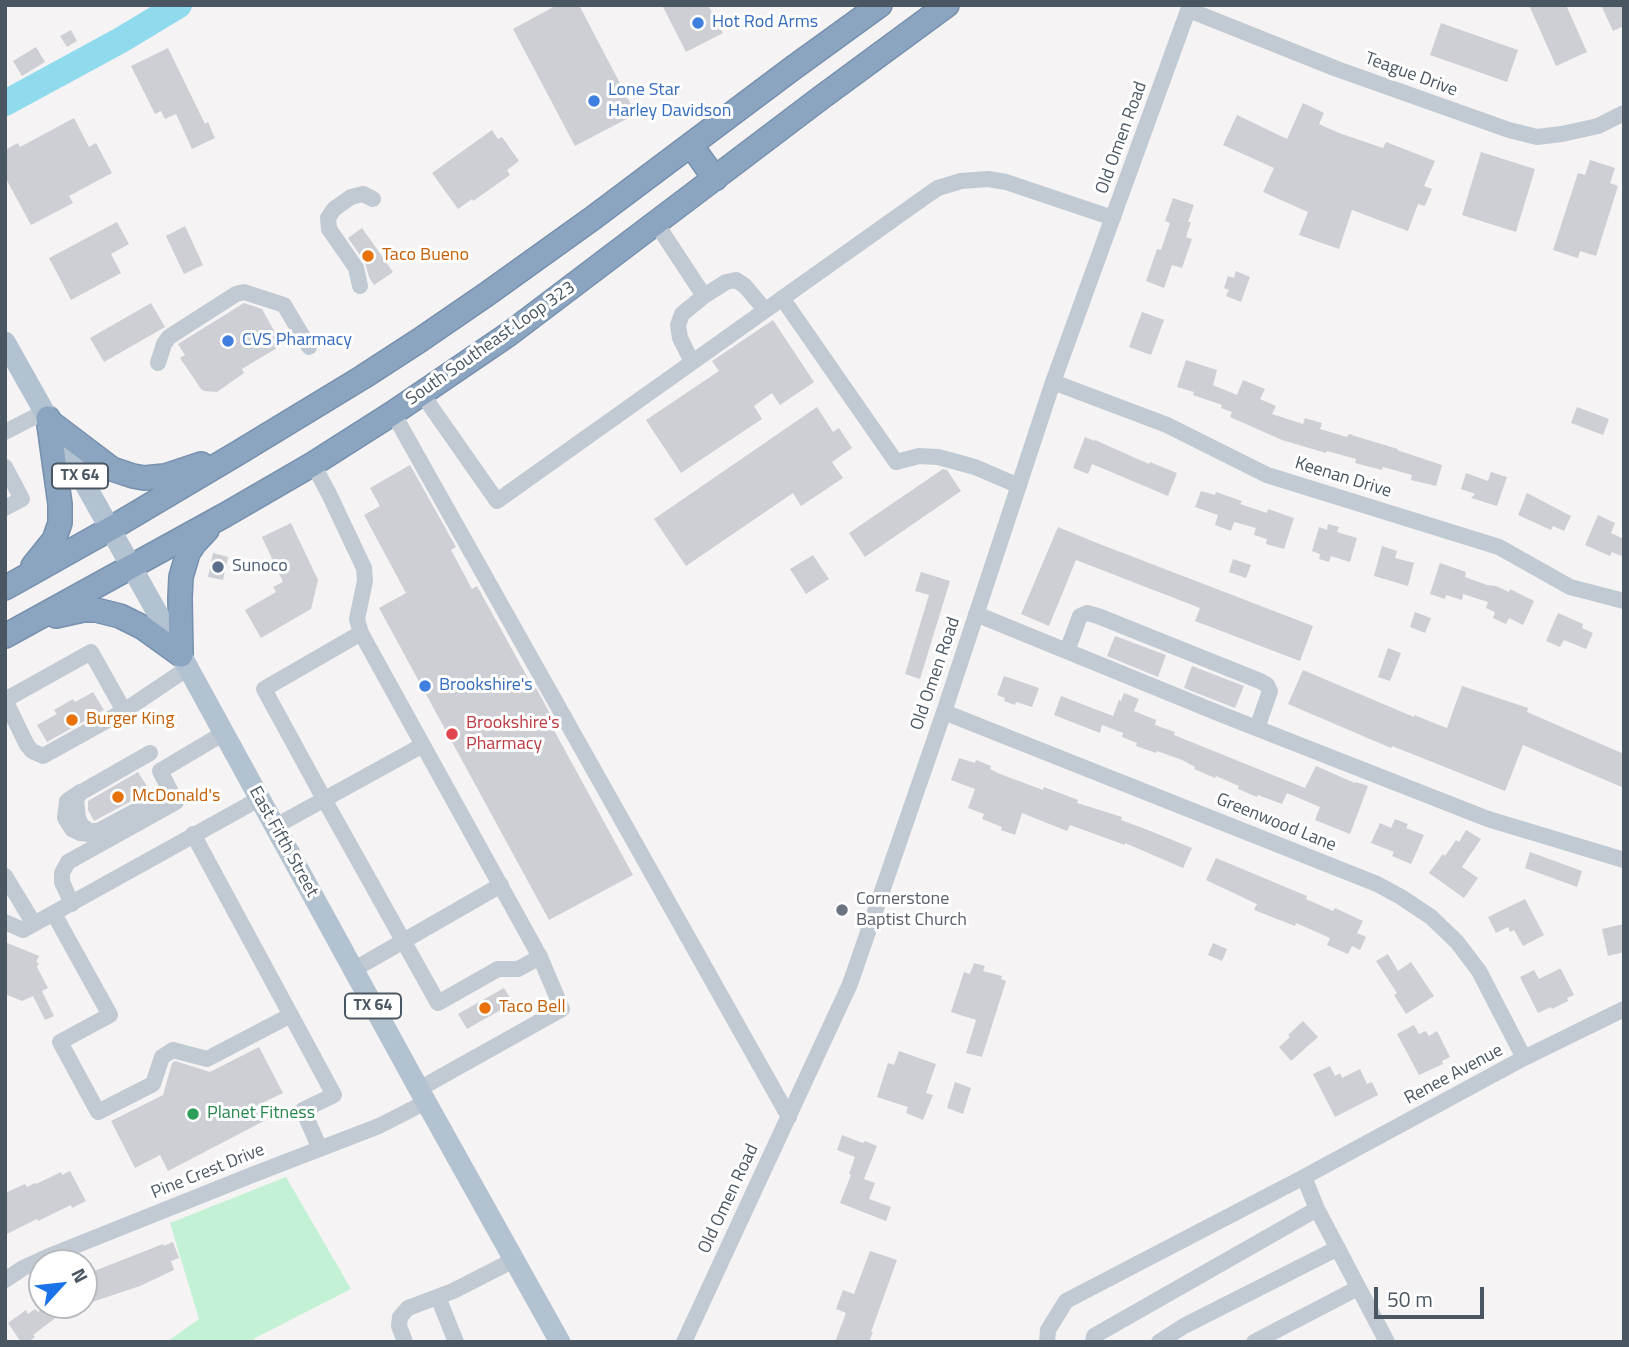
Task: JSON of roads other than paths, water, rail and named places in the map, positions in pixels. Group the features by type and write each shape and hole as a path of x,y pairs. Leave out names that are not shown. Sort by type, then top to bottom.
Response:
{"highway":[{"path":"14,583 110,529 363,377 474,303 583,226 880,5"},
{"name":"South Southeast Loop 323","path":"5,636 225,515 393,414 509,334 947,5"},
{"path":"691,145 715,179"},
{"path":"47,418 112,469 133,476 165,476 238,453"},
{"path":"14,583 48,549 60,523 60,504 47,418"},
{"path":"185,662 180,587 184,564 188,553 202,534 225,515"},
{"path":"35,620 83,610 108,612 142,626 185,662"}],"main road":[{"name":"East Fifth Street","path":"8,352 185,662 560,1342"}],"street":[{"name":"Teague Drive","path":"1189,8 1337,69 1509,130 1537,137 1598,126 1624,113"},
{"name":"Old Omen Road","path":"684,1342 850,984 944,712 1053,382 1189,8"},
{"path":"422,394 497,502 929,194 950,184 988,179 1006,182 1113,218"},
{"path":"360,285 356,268 329,229 328,218 334,209 351,197 363,194 373,199"},
{"path":"656,223 704,296"},
{"path":"692,362 680,338 678,325 682,314 704,296 726,282 736,280 745,286 765,310"},
{"path":"158,363 169,337 236,294 244,292 284,305 309,347"},
{"path":"782,298 896,462 919,456 938,457 975,467 1019,486"},
{"name":"Keenan Drive","path":"1053,382 1167,425 1267,475 1499,547 1570,587 1624,601"},
{"path":"393,414 789,1117"},
{"path":"5,432 47,418"},
{"path":"313,464 363,568 365,581 357,619 361,633 540,957 518,969 498,969 438,1003 264,689 361,633"},
{"path":"5,509 22,499 6,471"},
{"path":"1067,652 1080,616 1087,613 1236,671 1267,685 1270,691 1257,728"},
{"path":"976,614 1488,820 1624,860"},
{"path":"124,711 91,652 5,700 27,745 32,751 43,756 124,711 185,662"},
{"name":"Greenwood Lane","path":"944,712 1377,884 1401,897 1431,917 1457,942 1479,971 1524,1059"},
{"path":"72,904 62,882 62,873 68,862 176,802 160,771 224,733"},
{"path":"274,827 423,745"},
{"path":"150,753 82,791 76,800 80,822 86,830 98,831 171,792"},
{"path":"5,922 23,930 34,925 259,799"},
{"path":"193,834 334,1095 303,1110 320,1149"},
{"path":"5,876 34,925"},
{"path":"353,970 501,885"},
{"path":"54,914 110,1015 60,1042 98,1112 153,1084 162,1057 173,1050 207,1059 291,1015"},
{"name":"Pine Crest Drive","path":"5,1280 47,1257 389,1122 422,1096 562,1009 540,957"},
{"name":"Renee Avenue","path":"1047,1342 1048,1330 1066,1301 1624,1009"},
{"path":"1304,1177 1317,1209 1387,1342"},
{"path":"1093,1342 1094,1336 1317,1209"},
{"path":"1159,1342 1184,1326 1338,1248"},
{"path":"405,1342 399,1326 400,1317 408,1308 438,1297 514,1260"},
{"path":"1254,1342 1359,1288"},
{"path":"438,1297 456,1342"}],"waterway":[{"path":"5,103 179,5"}],"place":[{"name":"Hot Rod Arms","path":"698,23"},
{"name":"Lone Star Harley Davidson","path":"594,101"},
{"name":"Taco Bueno","path":"368,256"},
{"name":"CVS Pharmacy","path":"228,341"},
{"name":"Sunoco","path":"218,567"},
{"name":"Brookshire's","path":"425,686"},
{"name":"Burger King","path":"72,720"},
{"name":"Brookshire's Pharmacy","path":"452,734"},
{"name":"McDonald's","path":"118,797"},
{"name":"Cornerstone Baptist Church","path":"842,910"},
{"name":"Taco Bell","path":"485,1008"},
{"name":"Planet Fitness","path":"193,1114"}]}
